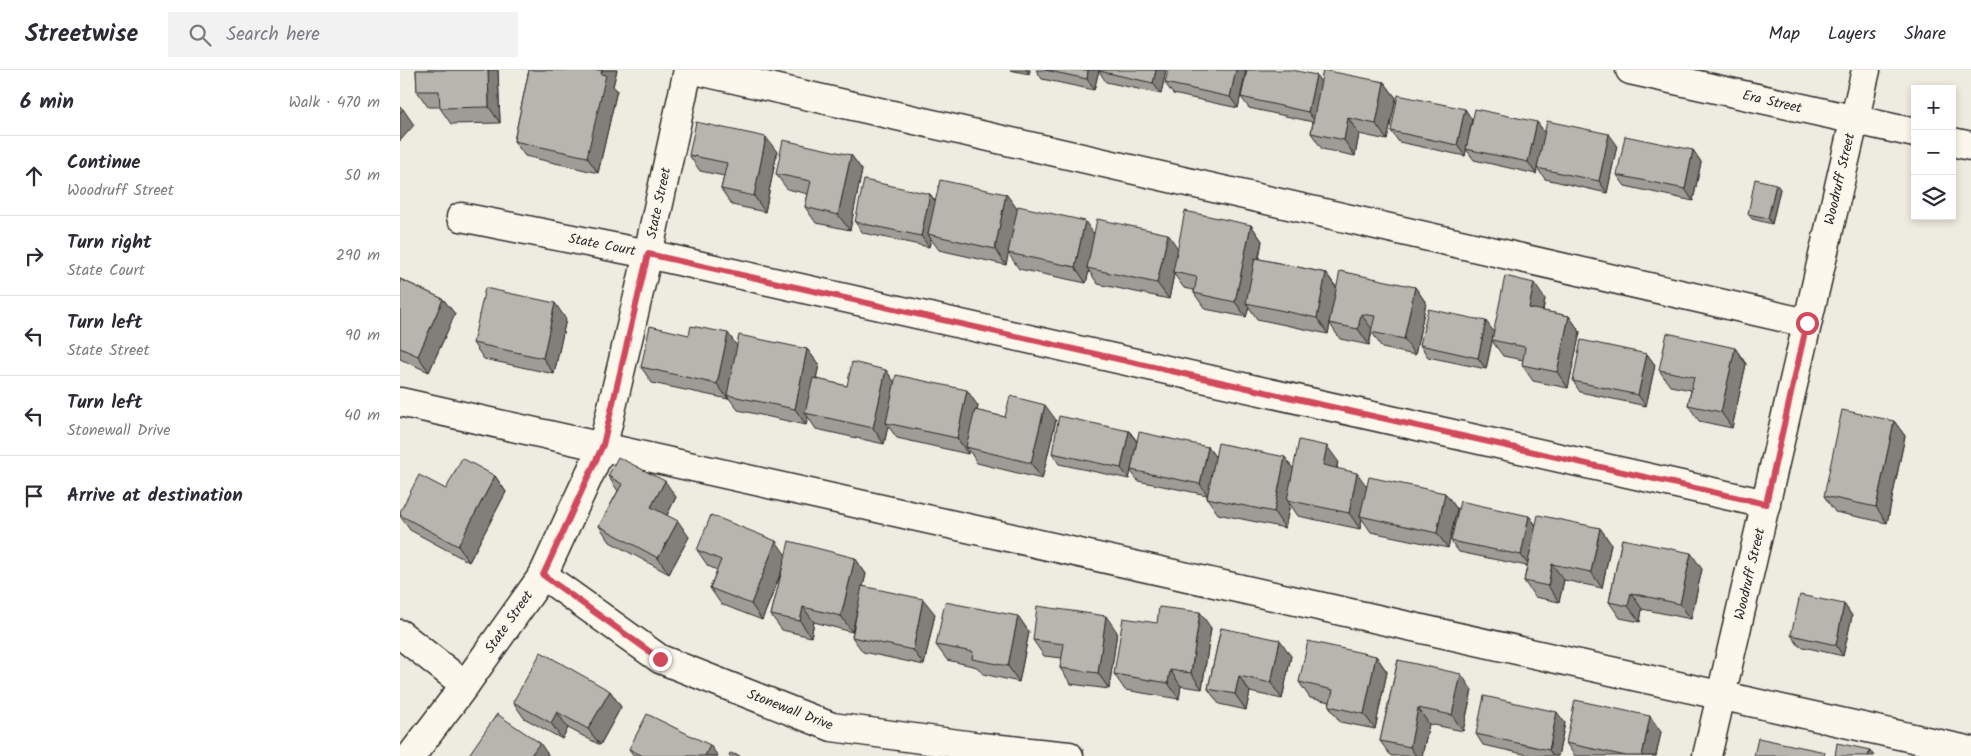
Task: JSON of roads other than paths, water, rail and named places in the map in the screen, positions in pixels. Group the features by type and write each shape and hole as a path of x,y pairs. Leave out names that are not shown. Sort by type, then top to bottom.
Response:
{"street":[{"name":"State Street","path":"411,756 465,685 543,575 603,445 648,254 688,70"},
{"path":"695,70 1807,323"},
{"name":"Era Street","path":"1630,70 1911,133"},
{"name":"Woodruff Street","path":"1707,756 1866,70"},
{"path":"1956,143 1971,146"},
{"name":"State Court","path":"462,217 648,254 1766,504"},
{"path":"400,402 603,445 1971,751"},
{"name":"Stonewall Drive","path":"543,575 660,659 832,727 981,747 1069,756"},
{"path":"400,634 465,685"}]}
